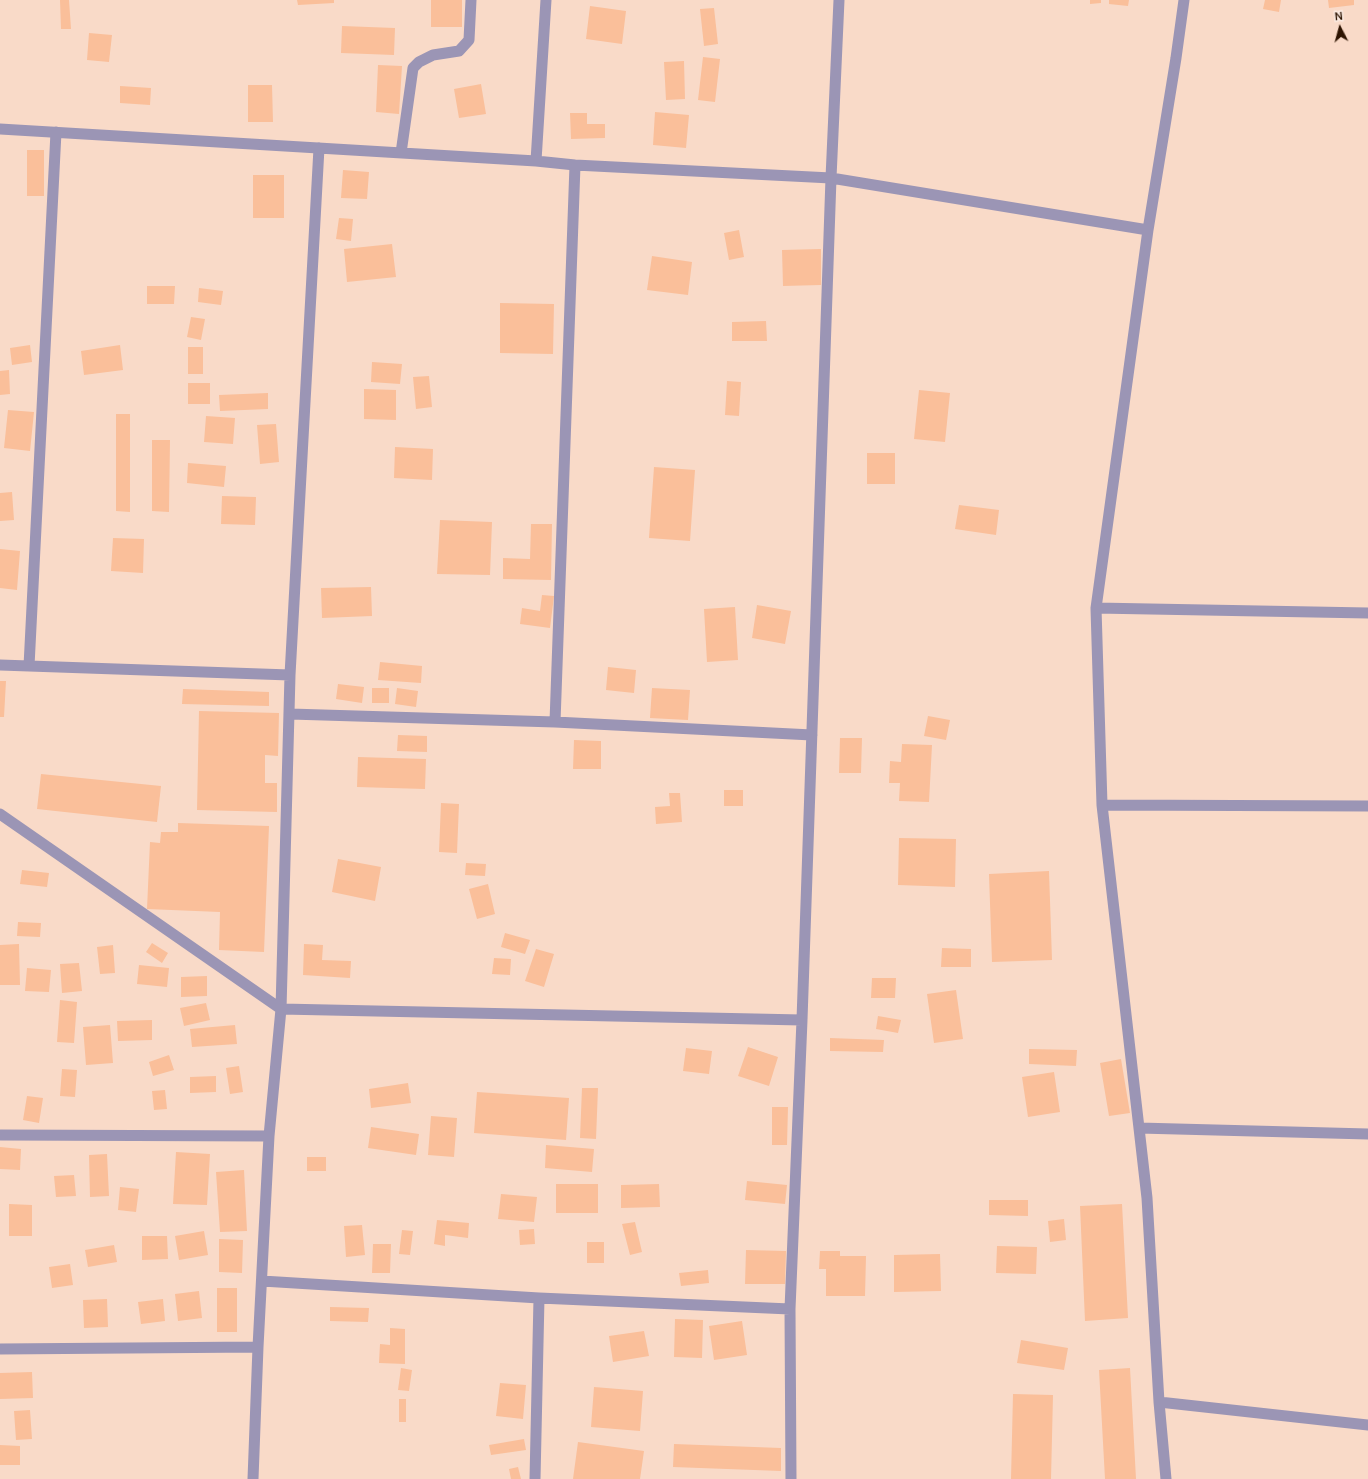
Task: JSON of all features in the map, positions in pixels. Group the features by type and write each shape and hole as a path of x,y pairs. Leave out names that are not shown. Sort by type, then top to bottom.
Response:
{"street":[{"path":"401,153 413,68 419,62 433,55 459,51 469,40 470,0"},
{"path":"536,161 546,0"},
{"path":"791,1479 790,1309 802,1020 831,178 839,0"},
{"path":"1166,1479 1159,1402 1147,1198 1102,805 1096,608 1148,230 1184,0"},
{"path":"0,129 536,161 575,165 831,178 1148,230"},
{"path":"29,666 56,132"},
{"path":"253,1479 269,1136 281,1009 290,675 319,148"},
{"path":"555,722 575,165"},
{"path":"1096,608 1368,613"},
{"path":"0,665 290,675"},
{"path":"290,714 555,722 812,735"},
{"path":"1102,805 1368,806"},
{"path":"0,814 281,1009 802,1020"},
{"path":"1139,1128 1368,1134"},
{"path":"0,1135 269,1136"},
{"path":"262,1281 539,1298 790,1309"},
{"path":"535,1479 539,1298"},
{"path":"0,1349 258,1347"},
{"path":"1159,1402 1368,1425"}],"building":[{"path":"60,0 69,0 71,29 61,29"},
{"path":"297,0 334,0 334,3 298,5"},
{"path":"431,0 462,0 462,27 431,27"},
{"path":"1090,0 1101,0 1101,3 1090,4"},
{"path":"1109,0 1129,0 1128,6 1109,4"},
{"path":"1265,0 1281,0 1279,12 1263,9"},
{"path":"1328,0 1354,0 1354,5 1329,8"},
{"path":"590,6 626,11 622,44 586,39"},
{"path":"714,8 718,44 704,46 700,9"},
{"path":"342,26 395,28 394,55 341,53"},
{"path":"89,33 112,35 109,62 87,60"},
{"path":"703,57 720,59 715,102 698,100"},
{"path":"684,61 685,99 666,100 664,62"},
{"path":"378,65 402,66 399,114 376,112"},
{"path":"481,84 486,114 459,118 454,89"},
{"path":"248,85 272,85 273,122 248,122"},
{"path":"120,86 151,88 150,105 120,103"},
{"path":"655,112 689,115 686,148 653,145"},
{"path":"570,113 587,113 587,124 605,124 605,138 571,139"},
{"path":"27,150 44,150 44,196 27,196"},
{"path":"343,170 369,172 367,199 341,198"},
{"path":"253,175 284,175 284,218 253,218"},
{"path":"339,218 353,219 351,241 336,239"},
{"path":"739,230 744,257 729,260 724,233"},
{"path":"392,244 396,277 347,282 344,249"},
{"path":"821,249 821,285 783,286 782,250"},
{"path":"652,256 692,262 688,295 647,290"},
{"path":"147,286 175,286 174,304 147,304"},
{"path":"199,288 223,291 221,305 198,302"},
{"path":"500,303 554,304 553,354 500,353"},
{"path":"191,317 205,319 201,340 187,337"},
{"path":"766,321 767,341 732,341 732,322"},
{"path":"30,345 32,362 12,365 10,348"},
{"path":"120,345 123,370 84,375 81,351"},
{"path":"188,347 203,347 203,374 188,374"},
{"path":"372,362 402,364 400,384 371,382"},
{"path":"9,370 10,394 0,395 0,371"},
{"path":"429,376 432,407 416,409 413,377"},
{"path":"727,381 741,382 739,416 725,415"},
{"path":"188,383 210,383 210,404 188,404"},
{"path":"364,389 396,390 396,420 364,419"},
{"path":"919,390 950,393 945,442 914,439"},
{"path":"268,393 268,409 220,411 219,395"},
{"path":"8,410 34,412 30,451 4,448"},
{"path":"116,414 130,414 130,512 116,511"},
{"path":"206,416 235,418 233,444 204,442"},
{"path":"276,424 279,462 260,464 257,425"},
{"path":"152,440 170,440 169,512 152,511"},
{"path":"395,447 433,449 432,480 394,478"},
{"path":"867,453 895,453 895,484 867,484"},
{"path":"188,463 226,466 224,487 187,483"},
{"path":"654,467 695,470 690,541 649,538"},
{"path":"12,492 14,520 0,521 0,493"},
{"path":"222,496 256,497 255,525 221,524"},
{"path":"959,505 999,510 996,535 955,529"},
{"path":"440,520 492,522 490,575 437,574"},
{"path":"531,524 552,524 551,580 503,579 503,558 530,559"},
{"path":"113,538 144,539 143,573 111,571"},
{"path":"0,549 20,551 17,590 0,588"},
{"path":"371,587 372,616 322,618 321,588"},
{"path":"542,595 554,596 550,628 520,624 522,608 540,611"},
{"path":"757,605 791,611 785,644 752,638"},
{"path":"735,607 738,660 707,662 704,609"},
{"path":"380,662 422,666 421,683 378,680"},
{"path":"608,667 636,670 634,693 606,690"},
{"path":"0,681 6,681 4,717 0,717"},
{"path":"338,684 364,687 362,703 336,699"},
{"path":"372,688 389,688 389,703 372,703"},
{"path":"397,688 418,691 416,707 395,704"},
{"path":"652,688 690,690 688,720 650,718"},
{"path":"183,689 269,692 269,706 182,704"},
{"path":"199,711 279,713 278,756 265,755 265,783 277,783 277,812 197,810"},
{"path":"928,716 950,720 946,740 924,736"},
{"path":"398,735 427,736 427,752 397,751"},
{"path":"840,738 862,738 861,773 839,773"},
{"path":"574,740 601,741 601,769 573,769"},
{"path":"902,744 932,745 929,802 899,801 900,783 889,783 890,761 901,762"},
{"path":"358,757 426,759 425,789 357,787"},
{"path":"41,774 161,786 157,822 37,809"},
{"path":"724,790 743,790 743,806 724,806"},
{"path":"669,793 680,793 682,822 656,824 655,807 670,806"},
{"path":"441,803 459,804 457,853 439,852"},
{"path":"178,823 269,826 264,952 219,950 220,912 147,909 150,842 160,843 161,832 178,832"},
{"path":"899,838 956,839 955,887 898,885"},
{"path":"338,859 381,867 375,901 332,892"},
{"path":"466,863 486,864 485,876 465,875"},
{"path":"22,870 49,873 47,887 20,884"},
{"path":"1049,871 1052,960 992,962 989,874"},
{"path":"488,884 495,914 477,919 469,889"},
{"path":"18,922 41,923 40,937 17,936"},
{"path":"505,933 530,940 525,954 501,947"},
{"path":"152,943 168,953 162,963 146,952"},
{"path":"19,944 20,985 0,985 0,945"},
{"path":"304,944 323,945 322,960 351,961 350,978 303,975"},
{"path":"113,945 115,973 100,974 97,947"},
{"path":"942,948 971,949 971,967 941,967"},
{"path":"536,949 554,954 544,987 525,981"},
{"path":"494,958 511,959 510,975 492,974"},
{"path":"79,963 82,991 62,993 60,964"},
{"path":"139,965 169,968 167,987 137,984"},
{"path":"27,968 51,970 49,992 25,991"},
{"path":"207,976 207,996 181,997 181,977"},
{"path":"872,978 896,978 895,998 871,998"},
{"path":"956,990 963,1039 934,1043 927,994"},
{"path":"60,1000 77,1002 74,1043 57,1042"},
{"path":"206,1003 210,1020 184,1026 180,1008"},
{"path":"878,1016 901,1020 898,1033 876,1029"},
{"path":"152,1020 152,1040 118,1041 117,1021"},
{"path":"110,1025 113,1063 86,1065 83,1027"},
{"path":"235,1025 237,1044 192,1047 190,1029"},
{"path":"830,1038 884,1040 883,1052 830,1051"},
{"path":"748,1047 778,1057 769,1086 738,1076"},
{"path":"686,1048 712,1051 709,1074 683,1071"},
{"path":"1029,1049 1077,1050 1076,1066 1029,1064"},
{"path":"169,1055 174,1070 153,1076 149,1062"},
{"path":"1121,1059 1130,1113 1109,1116 1100,1063"},
{"path":"239,1066 243,1092 230,1094 226,1068"},
{"path":"62,1069 77,1070 75,1097 60,1096"},
{"path":"1054,1072 1060,1112 1028,1117 1022,1077"},
{"path":"216,1076 216,1092 190,1093 190,1077"},
{"path":"408,1083 411,1103 371,1108 369,1089"},
{"path":"582,1088 598,1088 596,1139 580,1138"},
{"path":"165,1090 167,1109 154,1110 152,1091"},
{"path":"477,1092 569,1098 566,1140 474,1133"},
{"path":"27,1096 43,1098 39,1123 23,1120"},
{"path":"772,1107 788,1107 787,1145 772,1145"},
{"path":"431,1116 457,1118 454,1157 428,1155"},
{"path":"371,1127 419,1134 416,1155 368,1148"},
{"path":"546,1145 594,1149 592,1172 545,1168"},
{"path":"0,1147 21,1149 20,1170 0,1169"},
{"path":"176,1152 210,1154 207,1205 173,1204"},
{"path":"107,1154 109,1196 90,1197 89,1155"},
{"path":"307,1157 326,1157 326,1171 307,1171"},
{"path":"244,1170 247,1231 220,1232 216,1172"},
{"path":"74,1175 76,1196 56,1197 54,1176"},
{"path":"747,1181 787,1185 785,1204 745,1200"},
{"path":"556,1184 598,1184 598,1213 556,1213"},
{"path":"659,1184 660,1207 621,1208 621,1185"},
{"path":"120,1187 139,1189 136,1212 118,1210"},
{"path":"501,1194 537,1197 534,1222 498,1219"},
{"path":"989,1200 1028,1200 1028,1216 989,1215"},
{"path":"9,1204 32,1205 32,1236 9,1236"},
{"path":"1122,1204 1128,1318 1085,1321 1080,1206"},
{"path":"1064,1219 1066,1240 1050,1242 1048,1221"},
{"path":"437,1220 469,1223 468,1238 445,1235 445,1246 434,1244"},
{"path":"635,1222 642,1252 630,1255 622,1224"},
{"path":"362,1225 365,1255 346,1257 344,1226"},
{"path":"534,1229 535,1244 520,1245 519,1230"},
{"path":"402,1230 413,1231 410,1255 399,1254"},
{"path":"204,1231 208,1255 179,1260 175,1236"},
{"path":"142,1236 167,1236 168,1259 142,1260"},
{"path":"219,1239 243,1240 242,1273 219,1272"},
{"path":"587,1242 604,1242 604,1263 587,1263"},
{"path":"373,1244 391,1244 390,1273 372,1273"},
{"path":"114,1245 117,1262 88,1267 85,1250"},
{"path":"997,1246 1037,1247 1036,1274 996,1273"},
{"path":"746,1250 786,1251 785,1284 745,1284"},
{"path":"820,1251 840,1251 840,1256 866,1256 865,1296 826,1296 826,1269 819,1269"},
{"path":"940,1254 941,1291 894,1292 894,1255"},
{"path":"70,1264 73,1285 52,1288 49,1267"},
{"path":"708,1270 709,1283 681,1286 679,1273"},
{"path":"217,1288 237,1288 237,1332 217,1332"},
{"path":"199,1291 202,1318 178,1321 175,1294"},
{"path":"107,1299 108,1327 84,1328 83,1300"},
{"path":"163,1299 165,1321 141,1324 138,1302"},
{"path":"330,1307 369,1308 368,1322 330,1321"},
{"path":"675,1319 703,1320 702,1358 674,1357"},
{"path":"742,1321 747,1355 714,1360 709,1326"},
{"path":"390,1328 405,1329 405,1364 379,1363 380,1344 390,1345"},
{"path":"644,1331 649,1356 613,1362 609,1336"},
{"path":"1021,1340 1068,1348 1064,1370 1017,1363"},
{"path":"401,1368 412,1370 409,1391 398,1390"},
{"path":"1130,1368 1136,1479 1105,1479 1099,1370"},
{"path":"32,1372 33,1398 0,1399 0,1373"},
{"path":"500,1383 526,1385 523,1419 496,1416"},
{"path":"594,1387 643,1391 640,1431 591,1427"},
{"path":"1013,1394 1053,1395 1051,1479 1011,1479"},
{"path":"399,1399 406,1399 406,1422 399,1422"},
{"path":"30,1410 32,1439 16,1440 14,1411"},
{"path":"524,1439 526,1450 491,1455 489,1445"},
{"path":"578,1442 644,1451 640,1479 573,1479"},
{"path":"674,1444 781,1448 781,1471 673,1467"},
{"path":"0,1445 20,1446 20,1465 0,1465"},
{"path":"518,1467 521,1479 511,1479 509,1469"}]}
